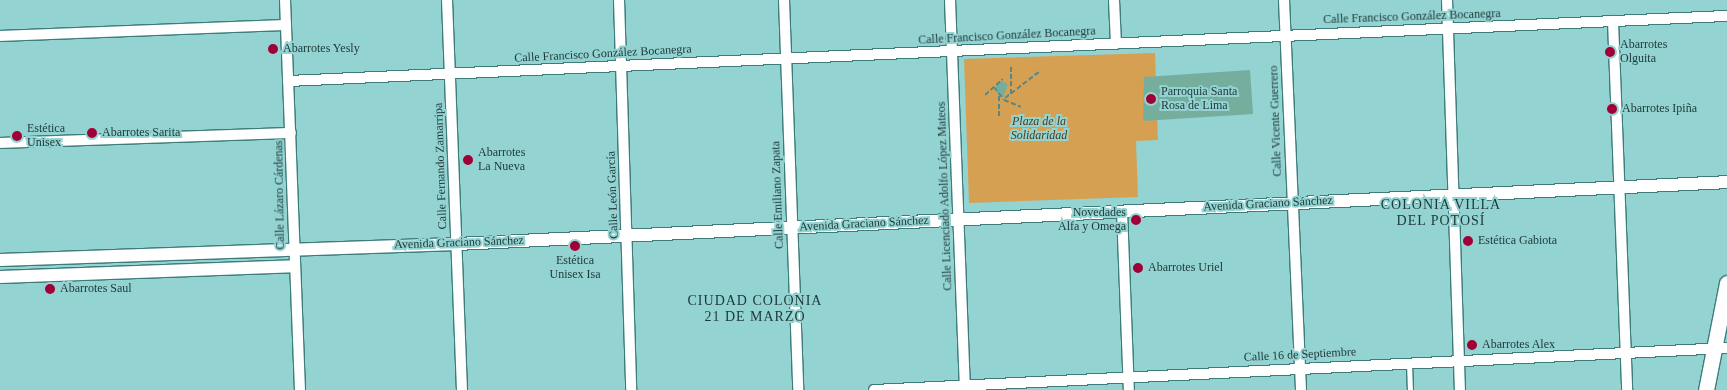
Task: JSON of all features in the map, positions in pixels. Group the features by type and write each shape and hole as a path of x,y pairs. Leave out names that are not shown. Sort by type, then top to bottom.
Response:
{"main road":[{"path":"1706,390 1720,348 1727,283"}],"street":[{"name":"Calle Lázaro Cárdenas","path":"286,0 294,266 300,390"},
{"name":"Calle Fernando Zamarripa","path":"447,0 462,390"},
{"name":"Calle León García","path":"619,0 631,390"},
{"name":"Calle Emiliano Zapata","path":"784,0 798,390"},
{"name":"Calle Licenciado Adolfo López Mateos","path":"950,0 965,388"},
{"path":"1114,0 1116,44"},
{"name":"Calle Vicente Guerrero","path":"1284,0 1301,390"},
{"path":"1447,0 1460,390"},
{"name":"Calle Francisco González Bocanegra","path":"288,81 1727,16"},
{"path":"1613,21 1624,353 1627,390"},
{"path":"0,36 286,25"},
{"path":"0,143 290,133"},
{"name":"Avenida Graciano Sánchez","path":"0,260 294,247 457,244 1727,182"},
{"path":"1122,211 1129,390"},
{"path":"0,277 294,266"},
{"name":"Calle 16 de Septiembre","path":"874,390 965,388 1128,376 1720,348"}],"lane":[{"path":"1409,362 1410,390"}],"path":[{"path":"1011,66 1011,94"},
{"path":"1005,98 1040,71"},
{"path":"985,95 1003,79"},
{"path":"994,87 999,96 999,119"},
{"path":"999,96 1021,107"}],"green space":[{"name":"Plaza de la Solidaridad","path":"1155,53 1158,140 1136,141 1138,197 969,203 964,59"}],"building":[{"path":"1250,70 1253,114 1143,121 1144,77"},
{"path":"1001,81 1008,84 1003,98 996,92 996,85"}],"place":[{"name":"Abarrotes Yesly","path":"273,49"},
{"name":"Abarrotes Olguita","path":"1610,52"},
{"name":"Parroquia Santa Rosa de Lima","path":"1151,99"},
{"name":"Abarrotes Ipiña","path":"1612,109"},
{"name":"Abarrotes Sarita","path":"92,133"},
{"name":"Estética Unisex","path":"17,136"},
{"name":"Abarrotes La Nueva","path":"468,160"},
{"name":"Novedades Alfa y Omega","path":"1136,220"},
{"name":"Estética Gabiota","path":"1468,241"},
{"name":"Estética Unisex Isa","path":"575,246"},
{"name":"Abarrotes Uriel","path":"1138,268"},
{"name":"Abarrotes Saul","path":"50,289"},
{"name":"Abarrotes Alex","path":"1472,345"}],"district":[{"name":"COLONIA VILLA DEL POTOSÍ","path":"1441,214"},
{"name":"CIUDAD COLONIA 21 DE MARZO","path":"755,310"}]}
